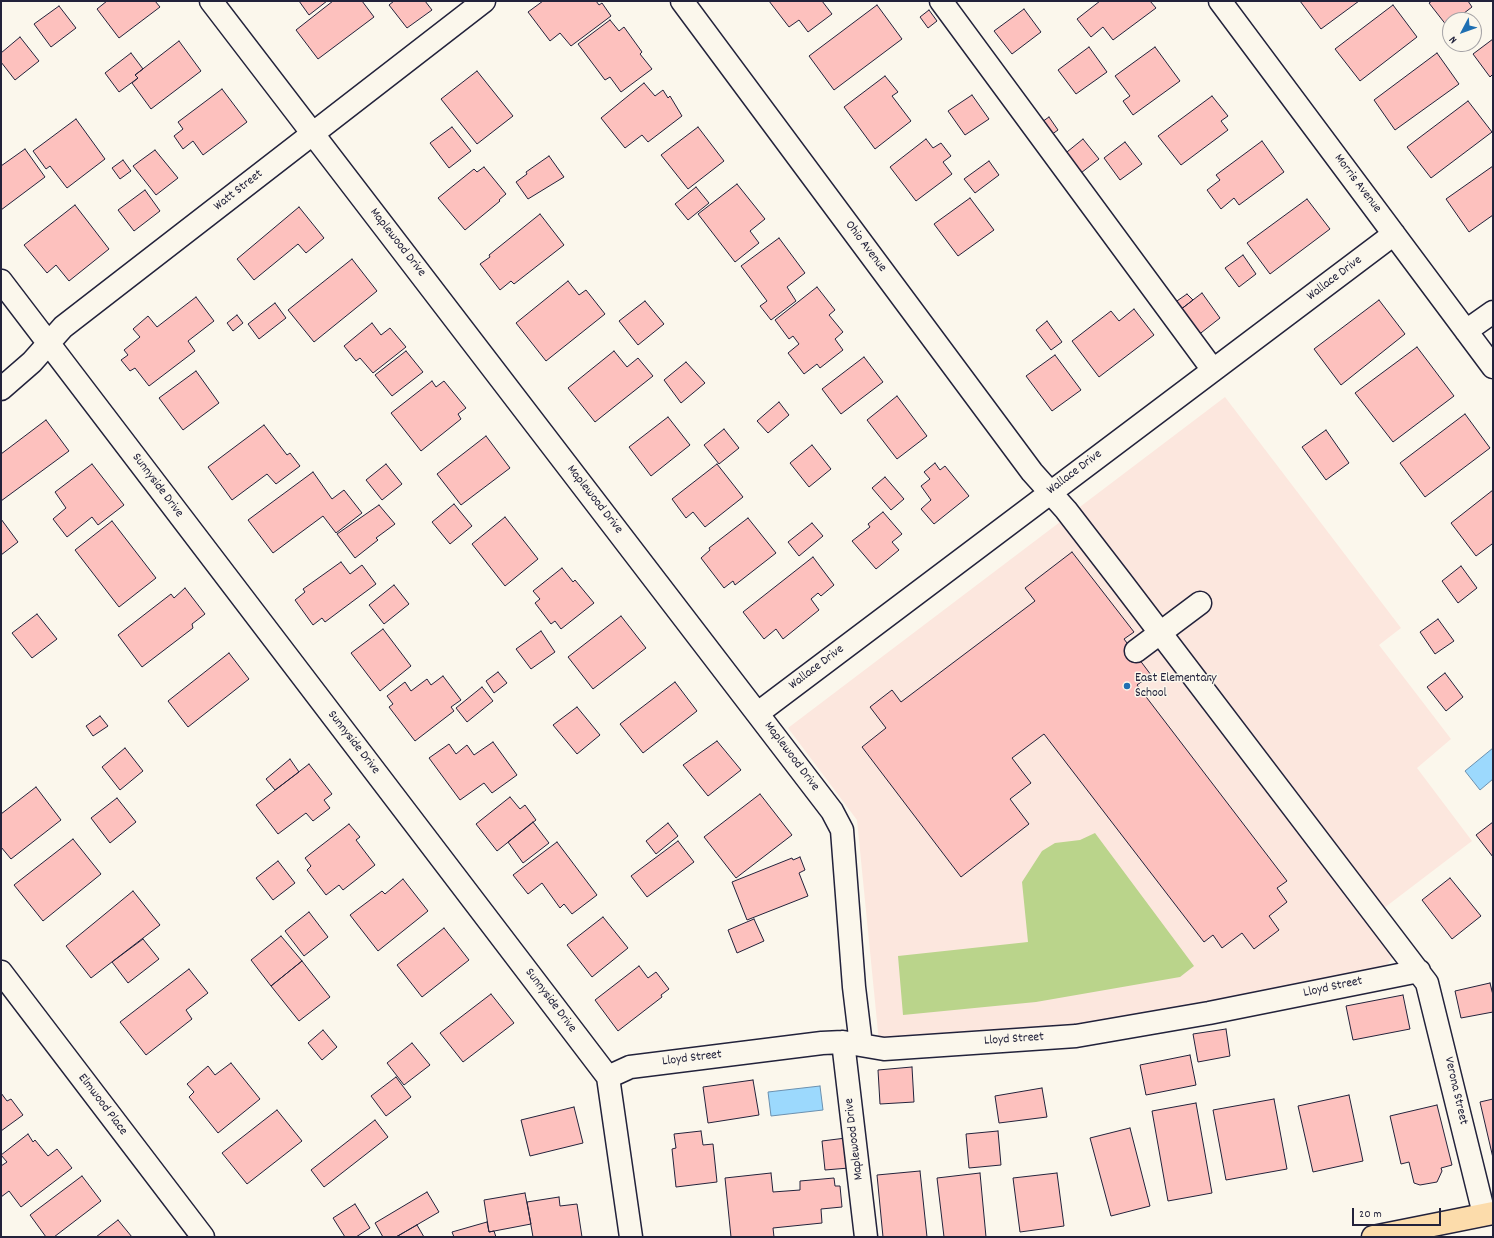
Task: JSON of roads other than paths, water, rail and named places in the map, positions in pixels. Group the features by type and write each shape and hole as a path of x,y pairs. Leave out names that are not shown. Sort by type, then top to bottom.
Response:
{"main road":[{"path":"1373,1237 1488,1213"}],"street":[{"name":"Maplewood Drive","path":"211,1 832,811 842,830 854,987 852,1043 866,1237"},
{"name":"Watt Street","path":"1,389 32,362 63,327 484,1"},
{"name":"Ohio Avenue","path":"682,1 1028,467 1050,492 1160,633"},
{"path":"941,1 1213,370"},
{"name":"Morris Avenue","path":"1220,1 1493,367"},
{"name":"Wallace Drive","path":"758,713 1394,234"},
{"name":"Sunnyside Drive","path":"1,281 608,1077 631,1237"},
{"path":"1466,332 1493,312"},
{"path":"1136,651 1200,603"},
{"name":"Verona Street","path":"1160,633 1427,983 1431,993 1488,1213"},
{"name":"Lloyd Street","path":"608,1077 630,1067 822,1043 852,1043 884,1049 1076,1036 1209,1013 1419,971"},
{"name":"Elmwood Place","path":"1,972 203,1237"}],"water":[{"path":"1493,748 1493,779 1480,790 1465,771"},
{"path":"820,1086 823,1110 771,1116 768,1092"}],"place":[{"name":"East Elementary School","path":"1127,686"}]}
